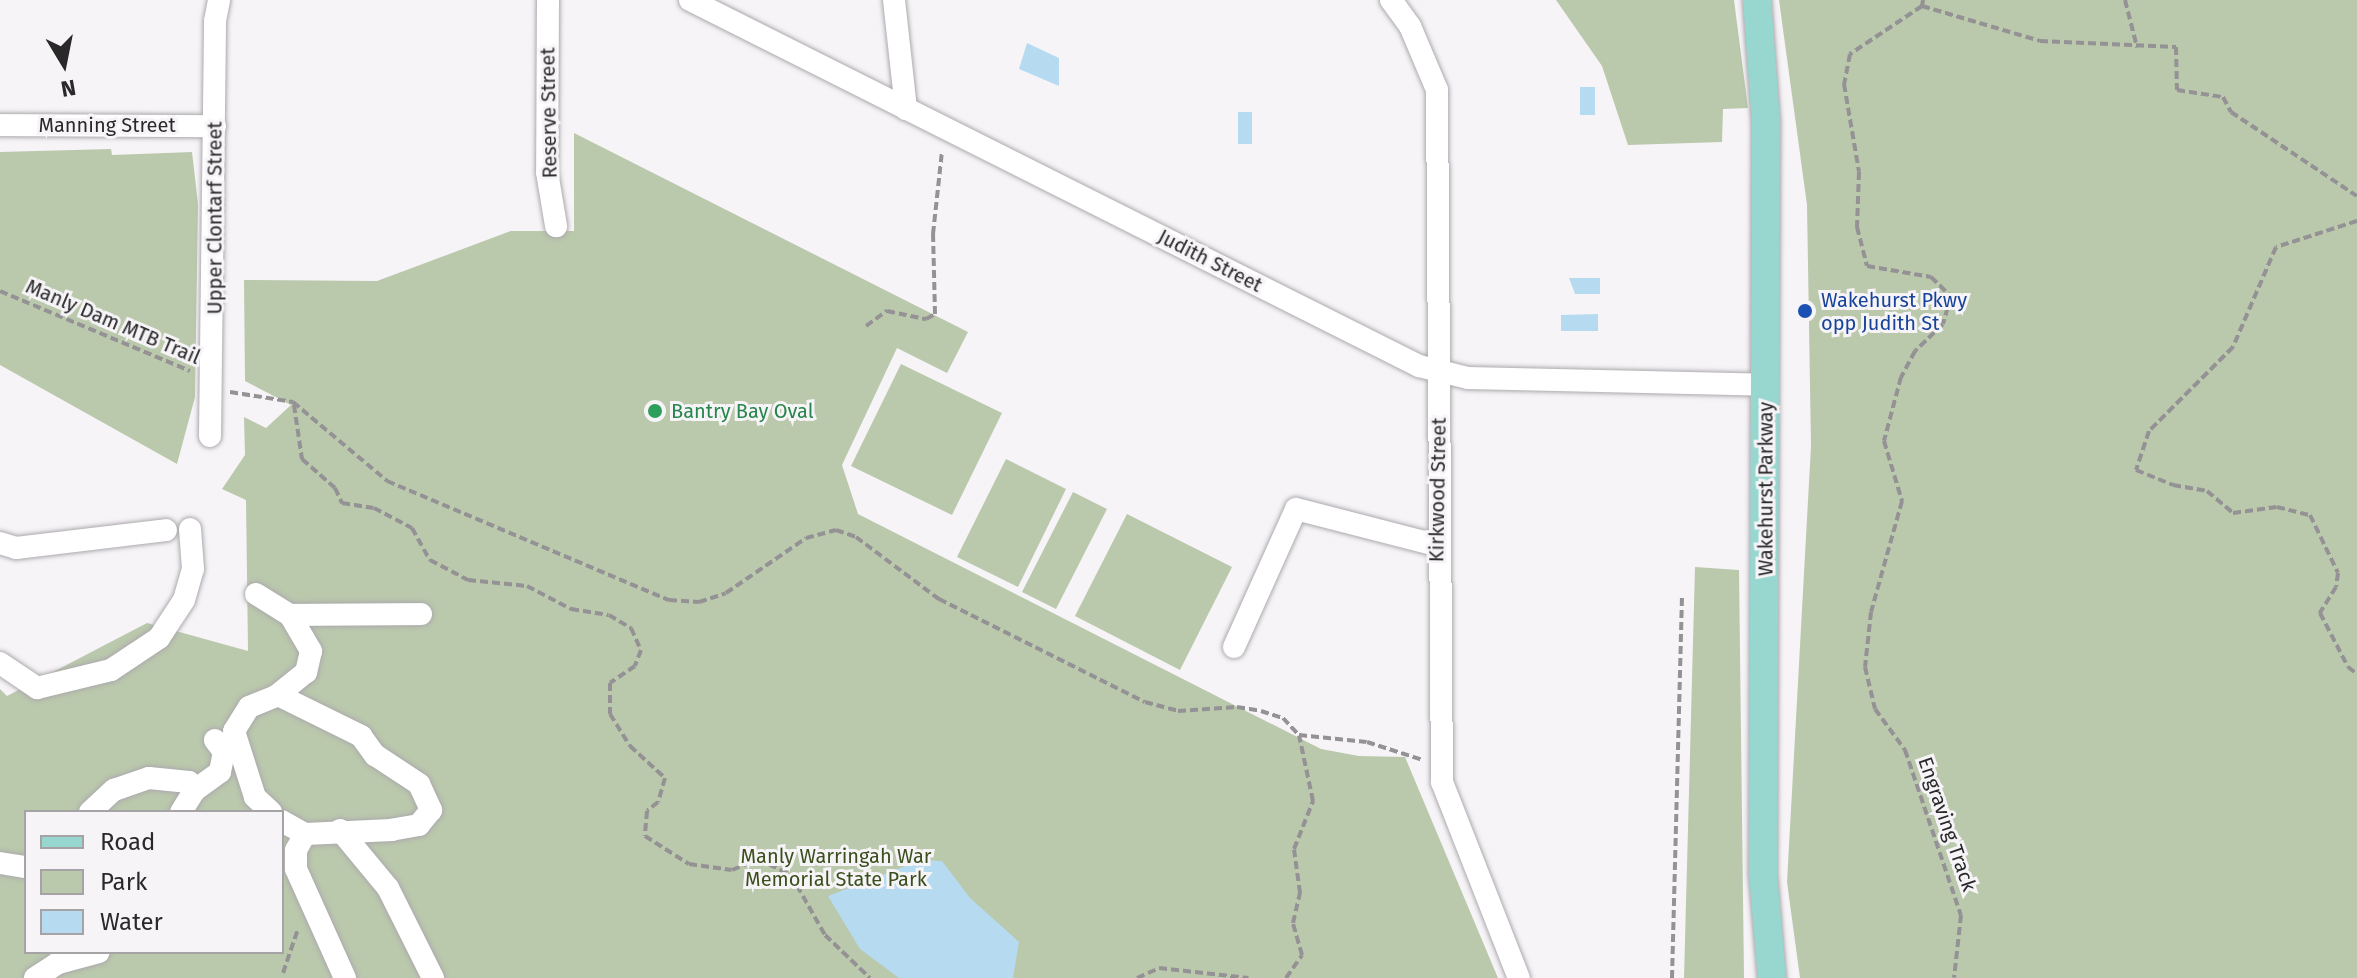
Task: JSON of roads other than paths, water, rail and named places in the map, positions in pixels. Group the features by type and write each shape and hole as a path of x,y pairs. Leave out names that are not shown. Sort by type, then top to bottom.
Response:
{"main road":[{"name":"Wakehurst Parkway","path":"1757,0 1766,122 1763,874 1772,978"}],"street":[{"name":"Upper Clontarf Street","path":"210,436 214,383 219,0"},
{"name":"Reserve Street","path":"548,0 547,172 556,226"},
{"name":"Judith Street","path":"690,0 1440,373 1766,385"},
{"path":"894,0 906,109"},
{"name":"Kirkwood Street","path":"1391,0 1410,26 1437,90 1440,373 1436,545 1442,782 1519,978"},
{"name":"Manning Street","path":"0,125 215,126"},
{"path":"1234,647 1296,509 1436,545"},
{"path":"0,663 37,688 111,670 159,638 184,600 193,569 190,529"},
{"path":"0,543 16,548 166,530"},
{"path":"256,594 290,615 311,651 306,672 278,695 249,707 234,731 255,797 269,810"},
{"path":"290,615 421,614"},
{"path":"278,695 361,736 375,755 429,796 431,810 419,825 305,834 284,822"},
{"path":"182,810 195,790 220,772 224,752 215,740"},
{"path":"92,810 114,790 149,778 189,782 195,790"},
{"path":"340,830 388,888 433,978"},
{"path":"305,834 296,850 296,869 345,978"},
{"path":"0,863 24,867"},
{"path":"35,978 58,963 92,954"}],"water":[{"path":"1027,43 1059,58 1059,86 1019,69"},
{"path":"1580,87 1595,87 1595,115 1580,115"},
{"path":"1238,112 1252,112 1252,144 1238,144"},
{"path":"1569,278 1600,278 1600,294 1575,294"},
{"path":"1598,314 1598,331 1561,331 1561,315"},
{"path":"921,860 942,861 970,898 1019,942 1013,978 899,978 860,949 828,896"}],"place":[{"name":"Wakehurst Pkwy opp Judith St","path":"1805,311"},
{"name":"Bantry Bay Oval","path":"655,411"}],"park label":[{"name":"Manly Warringah War Memorial State Park","path":"836,868"}]}
